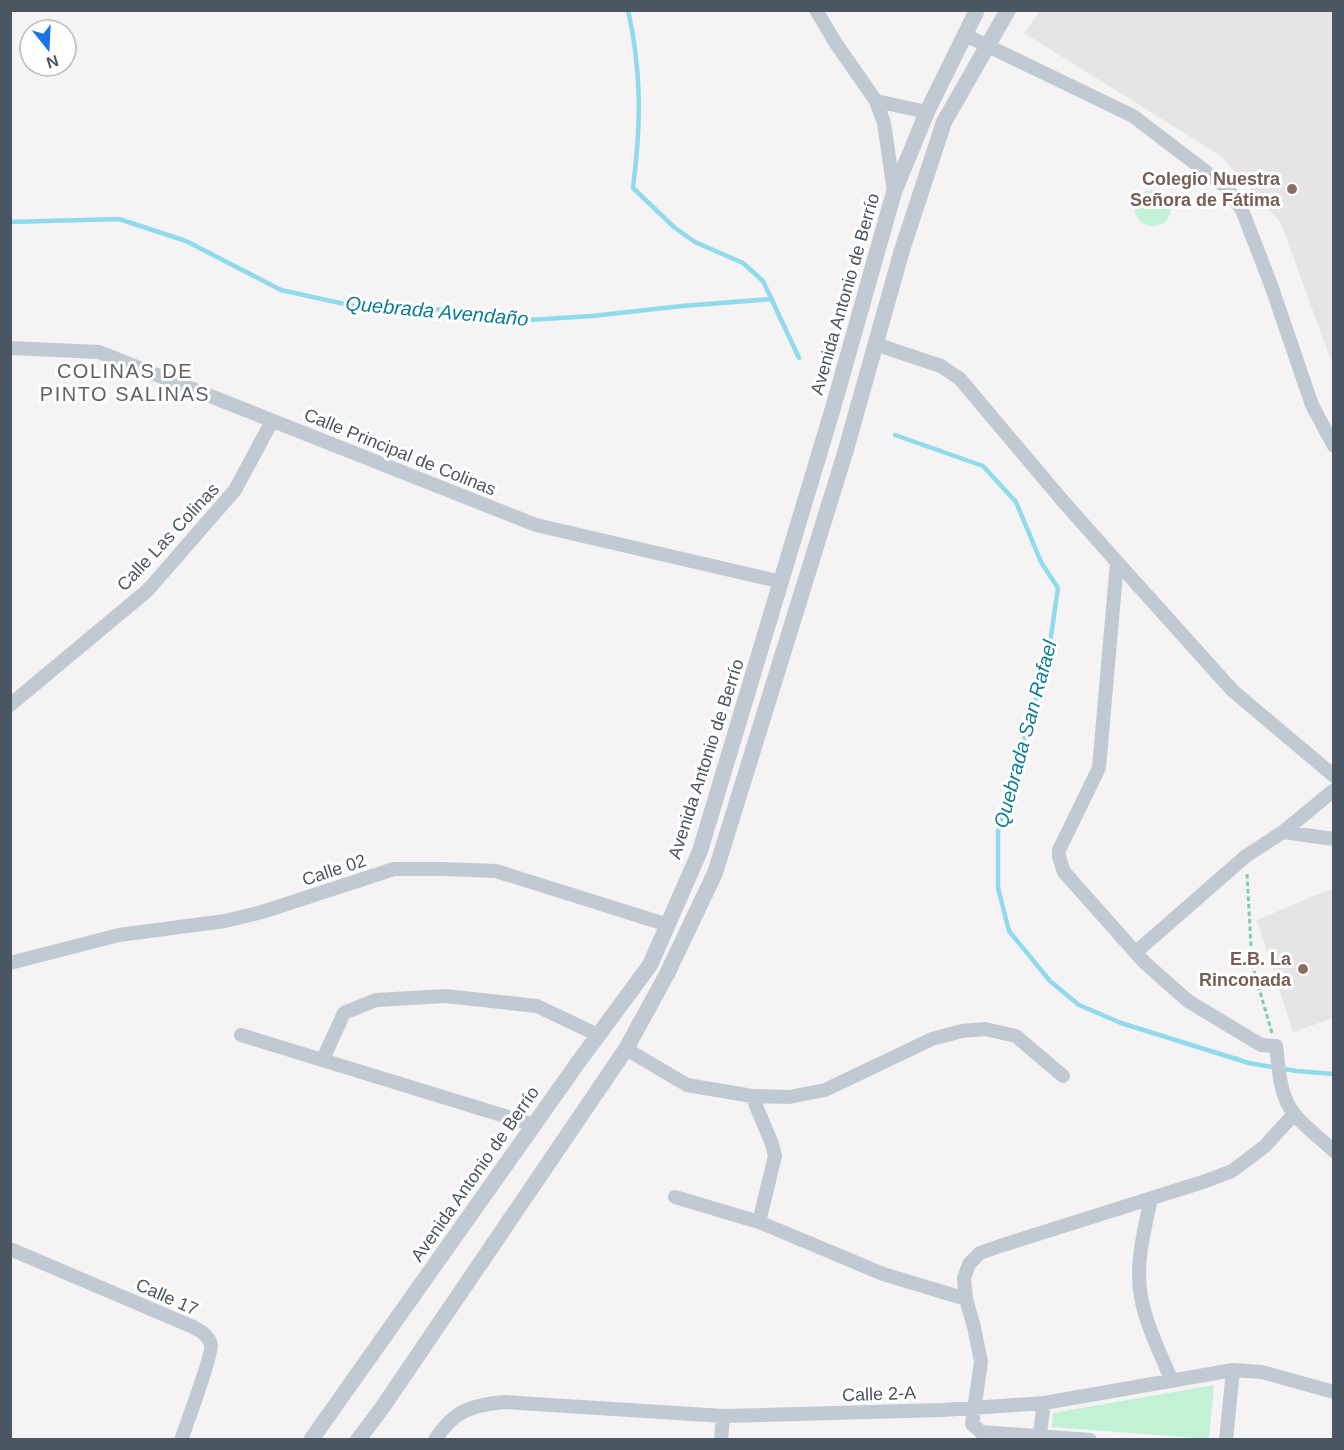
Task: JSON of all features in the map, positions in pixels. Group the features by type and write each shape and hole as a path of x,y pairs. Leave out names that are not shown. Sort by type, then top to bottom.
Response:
{"street":[{"path":"816,10 876,101 884,123 894,192"},
{"name":"Avenida Antonio de Berrío","path":"311,1440 650,965 700,850 782,582 894,192 927,112 977,10"},
{"path":"358,1440 626,1049 667,974 715,873 842,464 902,250 944,122 1008,10"},
{"path":"965,35 1132,117 1226,187 1242,210 1271,285 1312,405 1334,446"},
{"path":"876,101 927,112"},
{"path":"875,344 941,366 960,379 1054,491 1233,691 1334,776"},
{"name":"Calle Principal de Colinas","path":"10,348 99,352 536,525 782,582"},
{"name":"Calle Las Colinas","path":"10,705 148,590 235,490 272,421"},
{"path":"1117,562 1099,768 1059,850 1064,872 1144,962 1188,1001 1261,1046 1277,1053 1279,1079 1294,1114 1334,1151"},
{"path":"1136,952 1246,856 1283,832 1334,790"},
{"path":"1283,832 1334,839"},
{"name":"Calle 02","path":"10,963 119,935 225,921 262,912 394,869 443,868 496,871 668,925"},
{"path":"323,1059 344,1013 376,1000 446,996 537,1006 598,1035"},
{"path":"626,1049 687,1085 752,1096 789,1097 825,1090 932,1039 974,1029 996,1030 1016,1036 1064,1076"},
{"path":"242,1035 534,1125"},
{"path":"752,1096 775,1156 759,1222"},
{"path":"1090,1440 981,1432 972,1424 981,1362 966,1299 964,1278 969,1264 981,1253 1206,1181 1232,1170 1265,1146 1294,1114"},
{"path":"675,1197 759,1222 883,1274 966,1299"},
{"path":"1151,1199 1139,1253 1141,1297 1156,1343 1172,1381"},
{"name":"Calle 17","path":"10,1249 205,1334 211,1345 210,1359 181,1440"},
{"path":"1226,1440 1233,1370"},
{"name":"Calle 2-A","path":"435,1440 443,1427 460,1413 478,1404 505,1402 723,1416 943,1410 1044,1403 1233,1370 1262,1372 1334,1392"},
{"path":"1039,1438 1044,1403"},
{"path":"721,1440 723,1416"}],"path":[{"path":"1246,856 1252,963 1277,1053"}],"shaded area":[{"name":"Colegio Nuestra Señora de Fátima","path":"1040,11 1333,11 1333,366 1281,223 1221,156 1024,33"},
{"name":"E.B. La Rinconada","path":"1333,888 1333,1018 1293,1032 1257,920"}],"green space":[{"path":"1153,190 1166,195 1171,208 1166,221 1153,226 1140,221 1135,208 1140,195"},
{"path":"1214,1385 1209,1439 1052,1427 1053,1413"}],"waterway":[{"name":"Quebrada San Rafael","path":"628,10 636,56 639,99 638,142 633,188 675,228 695,242 743,263 763,281 799,358"},
{"name":"Quebrada Avendaño","path":"10,222 119,219 186,241 281,290 358,307 455,310 529,320 772,299"},
{"name":"Quebrada San Rafael","path":"895,435 983,466 1016,502 1041,562 1058,588 1048,657 998,831 998,888 1009,931 1050,981 1079,1005 1121,1023 1249,1063 1296,1071 1334,1074"}],"place":[{"name":"Colegio Nuestra Señora de Fátima","path":"1292,189"},
{"name":"E.B. La Rinconada","path":"1303,969"}],"district":[{"name":"COLINAS DE PINTO SALINAS","path":"125,382"}]}
